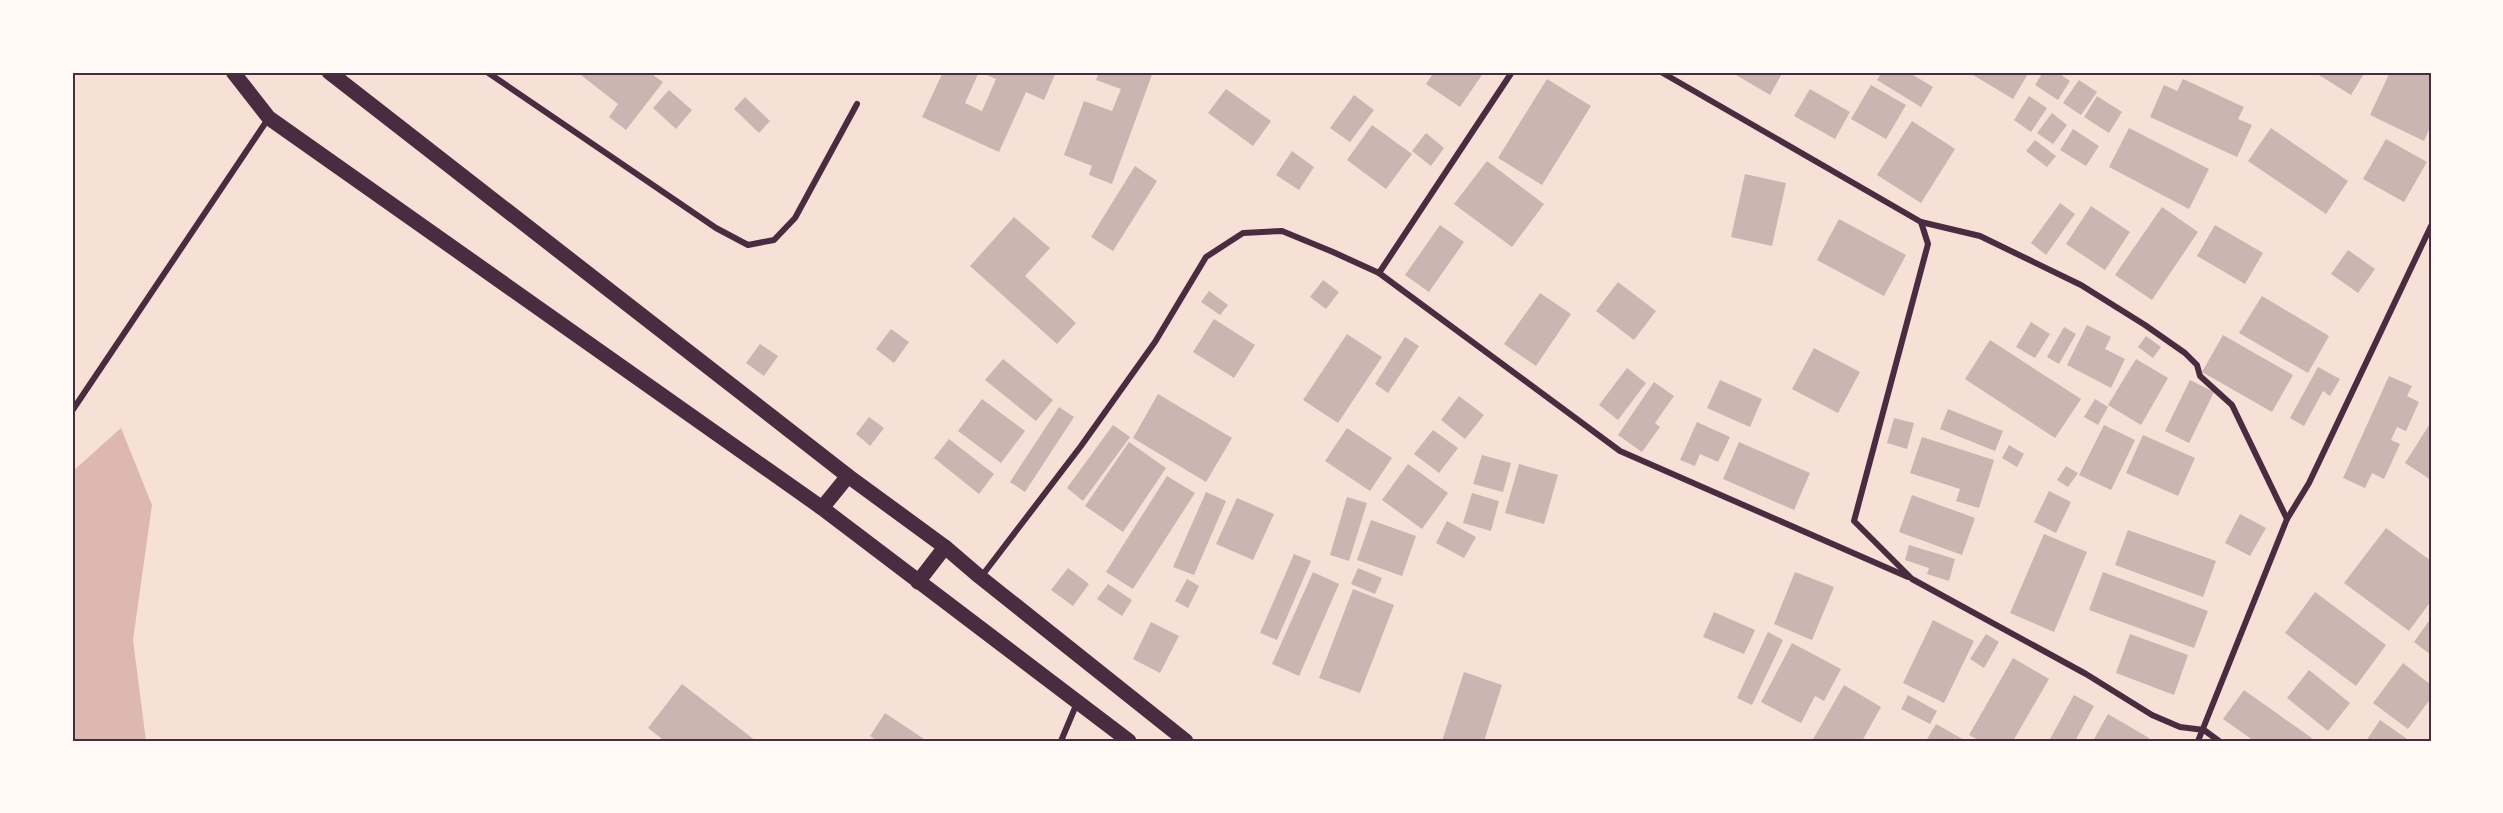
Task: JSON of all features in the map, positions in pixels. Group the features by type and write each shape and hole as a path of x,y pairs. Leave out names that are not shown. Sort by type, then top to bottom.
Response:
{"main road":[{"path":"233,72 269,118 822,508 1129,741"},
{"path":"329,72 848,476 945,547 1186,741"},
{"path":"822,508 848,476"},
{"path":"918,582 945,547"}],"street":[{"path":"488,72 716,228 748,245 774,240 795,219 857,104"},
{"path":"1379,273 1512,72"},
{"path":"1661,72 1921,222 1980,236 2081,285 2185,353 2197,365 2200,376 2232,405 2287,519"},
{"path":"72,411 269,118"},
{"path":"1912,579 1854,521 1928,244 1921,222"},
{"path":"2198,741 2287,519 2309,483 2431,226"},
{"path":"980,577 1081,446 1155,342 1206,257 1243,233 1282,231 1379,273 1620,451 1912,579 2086,674 2152,715 2180,727 2204,730 2219,741"},
{"path":"1060,741 1078,703"}],"shaded area":[{"path":"121,428 152,505 133,640 146,741 72,741 72,472"}],"building":[{"path":"577,72 649,72 663,82 626,130 609,117 618,104"},
{"path":"943,72 979,72 965,103 982,111 996,79 980,72 1056,72 1044,100 1026,92 999,152 922,117"},
{"path":"1099,72 1153,72 1112,184 1089,175 1092,166 1064,155 1084,101 1112,111 1121,89 1096,80"},
{"path":"1434,72 1484,72 1460,107 1426,84"},
{"path":"1731,72 1783,72 1770,95"},
{"path":"1882,72 1908,72 1933,87 1921,107 1877,80"},
{"path":"1968,72 2029,72 2013,99"},
{"path":"2043,72 2057,72 2070,81 2058,100 2035,85"},
{"path":"2314,72 2365,72 2351,95"},
{"path":"2390,72 2431,72 2431,125 2424,141 2370,115"},
{"path":"1547,79 1591,106 1542,185 1498,158"},
{"path":"2183,79 2244,107 2238,119 2252,125 2237,157 2150,117 2164,85 2177,91"},
{"path":"2079,80 2097,92 2081,115 2063,103"},
{"path":"1871,85 1906,105 1886,139 1851,119"},
{"path":"1226,89 1271,121 1253,146 1208,113"},
{"path":"1810,89 1850,112 1835,139 1794,116"},
{"path":"669,90 692,110 676,129 653,108"},
{"path":"1354,95 1374,110 1350,142 1330,128"},
{"path":"2029,96 2047,108 2031,132 2014,120"},
{"path":"2097,96 2122,112 2109,133 2084,117"},
{"path":"745,97 770,121 759,133 734,109"},
{"path":"2052,113 2067,125 2053,144 2037,133"},
{"path":"1912,121 1955,149 1921,203 1877,175"},
{"path":"1372,125 1412,154 1386,189 1347,160"},
{"path":"2129,128 2209,169 2189,209 2109,167"},
{"path":"2271,128 2348,181 2326,214 2248,161"},
{"path":"2073,129 2099,146 2086,166 2060,150"},
{"path":"1426,133 1444,148 1431,166 1412,151"},
{"path":"2386,139 2427,162 2404,202 2363,179"},
{"path":"2035,140 2056,156 2047,167 2026,151"},
{"path":"1292,151 1314,167 1299,190 1276,175"},
{"path":"1487,161 1544,204 1512,247 1454,204"},
{"path":"1135,166 1157,181 1113,251 1091,237"},
{"path":"1745,174 1786,183 1772,246 1731,237"},
{"path":"2060,203 2075,214 2046,255 2031,243"},
{"path":"2091,206 2130,232 2105,270 2066,244"},
{"path":"2162,207 2198,232 2152,300 2115,275"},
{"path":"1014,217 1050,248 1025,276 1076,323 1057,344 970,266"},
{"path":"1839,219 1906,255 1884,296 1817,260"},
{"path":"1440,225 1464,242 1429,292 1405,275"},
{"path":"2215,225 2263,253 2245,284 2197,256"},
{"path":"2348,250 2375,269 2358,293 2331,274"},
{"path":"1323,280 1339,292 1326,309 1310,297"},
{"path":"1618,282 1656,311 1634,340 1596,311"},
{"path":"1209,291 1228,305 1220,315 1201,302"},
{"path":"1540,293 1571,314 1536,366 1504,344"},
{"path":"2262,296 2329,336 2308,373 2239,333"},
{"path":"1214,319 1255,345 1234,378 1193,352"},
{"path":"2031,322 2050,334 2035,358 2016,347"},
{"path":"2087,325 2111,337 2105,349 2125,359 2111,388 2067,365"},
{"path":"2064,327 2076,334 2059,364 2047,357"},
{"path":"891,329 909,342 894,363 876,349"},
{"path":"1347,334 1382,357 1338,423 1303,400"},
{"path":"2223,335 2293,375 2272,412 2202,372"},
{"path":"2146,336 2161,347 2153,358 2138,347"},
{"path":"1405,337 1419,346 1388,393 1375,384"},
{"path":"1990,340 2081,399 2055,438 1965,379"},
{"path":"760,344 778,356 764,376 746,363"},
{"path":"1814,348 1860,372 1838,413 1792,389"},
{"path":"1003,359 1053,400 1036,421 985,380"},
{"path":"2136,359 2168,378 2141,425 2108,405"},
{"path":"2318,367 2340,379 2330,396 2323,391 2304,426 2290,418"},
{"path":"1627,368 1646,383 1618,420 1599,405"},
{"path":"2389,376 2412,386 2407,396 2419,402 2406,431 2397,427 2391,440 2400,444 2384,479 2372,473 2365,488 2343,478"},
{"path":"1720,380 1762,399 1750,427 1707,408"},
{"path":"2190,380 2214,392 2189,443 2165,431"},
{"path":"1654,382 1674,396 1655,423 1660,427 1642,452 1618,435"},
{"path":"1158,394 1232,438 1206,482 1133,438"},
{"path":"1459,396 1484,415 1465,439 1441,420"},
{"path":"982,399 1025,431 1001,463 958,431"},
{"path":"2095,399 2108,407 2098,425 2084,417"},
{"path":"1059,407 1074,417 1025,492 1010,482"},
{"path":"1948,409 2003,431 1995,451 1940,429"},
{"path":"869,417 884,428 870,446 856,434"},
{"path":"1894,418 1914,423 1907,449 1887,443"},
{"path":"1697,422 1730,437 1718,462 1700,454 1695,466 1680,460"},
{"path":"2431,422 2431,480 2405,463"},
{"path":"1113,425 1130,437 1083,501 1067,488"},
{"path":"2104,425 2135,440 2111,490 2079,475"},
{"path":"1347,428 1392,458 1370,491 1325,461"},
{"path":"1433,430 1458,448 1439,473 1414,454"},
{"path":"2143,435 2195,458 2178,496 2126,473"},
{"path":"1922,437 1994,460 1979,508 1956,501 1960,489 1910,473"},
{"path":"949,439 994,474 979,494 934,458"},
{"path":"1129,442 1166,468 1123,532 1085,506"},
{"path":"1739,442 1810,473 1794,510 1723,479"},
{"path":"2009,445 2024,454 2017,467 2002,458"},
{"path":"1482,455 1511,463 1503,492 1473,484"},
{"path":"1408,464 1448,493 1422,529 1382,500"},
{"path":"1519,464 1558,475 1544,524 1505,513"},
{"path":"2066,466 2078,473 2068,487 2057,480"},
{"path":"1167,476 1195,493 1133,589 1106,572"},
{"path":"2049,491 2071,502 2056,533 2034,522"},
{"path":"1206,492 1226,501 1194,575 1173,567"},
{"path":"1472,493 1499,501 1491,531 1463,523"},
{"path":"1912,495 1975,518 1962,555 1899,532"},
{"path":"1347,497 1367,503 1349,561 1330,555"},
{"path":"1237,498 1274,514 1253,560 1216,544"},
{"path":"2240,514 2266,528 2250,556 2225,543"},
{"path":"1371,520 1416,536 1402,576 1357,560"},
{"path":"1447,521 1476,537 1464,558 1436,543"},
{"path":"2386,528 2431,561 2431,601 2409,631 2344,583"},
{"path":"2128,530 2216,561 2203,597 2115,565"},
{"path":"2044,534 2087,552 2054,632 2010,613"},
{"path":"1909,545 1955,559 1949,581 1927,574 1929,568 1905,560"},
{"path":"1294,554 1311,561 1277,640 1260,633"},
{"path":"1068,568 1089,584 1073,606 1051,590"},
{"path":"1358,568 1382,578 1375,594 1351,584"},
{"path":"1313,572 1339,584 1299,676 1272,664"},
{"path":"1795,572 1834,587 1812,640 1774,624"},
{"path":"2103,572 2208,611 2194,648 2089,610"},
{"path":"1187,579 1199,586 1188,608 1175,601"},
{"path":"1108,584 1132,600 1122,616 1097,599"},
{"path":"1353,589 1394,605 1360,693 1319,678"},
{"path":"2315,592 2386,645 2356,686 2285,633"},
{"path":"1714,612 1755,630 1744,654 1703,637"},
{"path":"2431,618 2431,655 2414,642"},
{"path":"1933,620 1974,641 1944,703 1903,683"},
{"path":"1151,622 1179,636 1160,673 1133,659"},
{"path":"1768,632 1783,640 1752,705 1737,698"},
{"path":"1986,634 1999,642 1984,668 1970,659"},
{"path":"2130,634 2188,655 2174,695 2116,673"},
{"path":"1792,643 1841,669 1824,701 1815,696 1801,723 1761,702"},
{"path":"2013,658 2049,679 2013,741 1980,741 1969,735"},
{"path":"2403,663 2431,685 2431,698 2408,729 2373,703"},
{"path":"2309,670 2350,703 2328,731 2287,698"},
{"path":"1464,672 1502,685 1484,741 1442,741"},
{"path":"682,684 756,741 661,741 662,739 648,728"},
{"path":"1844,685 1881,707 1862,741 1812,741"},
{"path":"2244,690 2316,741 2254,741 2223,719"},
{"path":"1908,695 1937,711 1930,724 1901,709"},
{"path":"2074,695 2094,706 2075,741 2049,741"},
{"path":"885,713 927,741 878,741 870,736"},
{"path":"2108,714 2149,738 2148,741 2093,741"},
{"path":"2380,720 2410,741 2366,741"},
{"path":"1936,724 1966,741 1926,741"}]}
